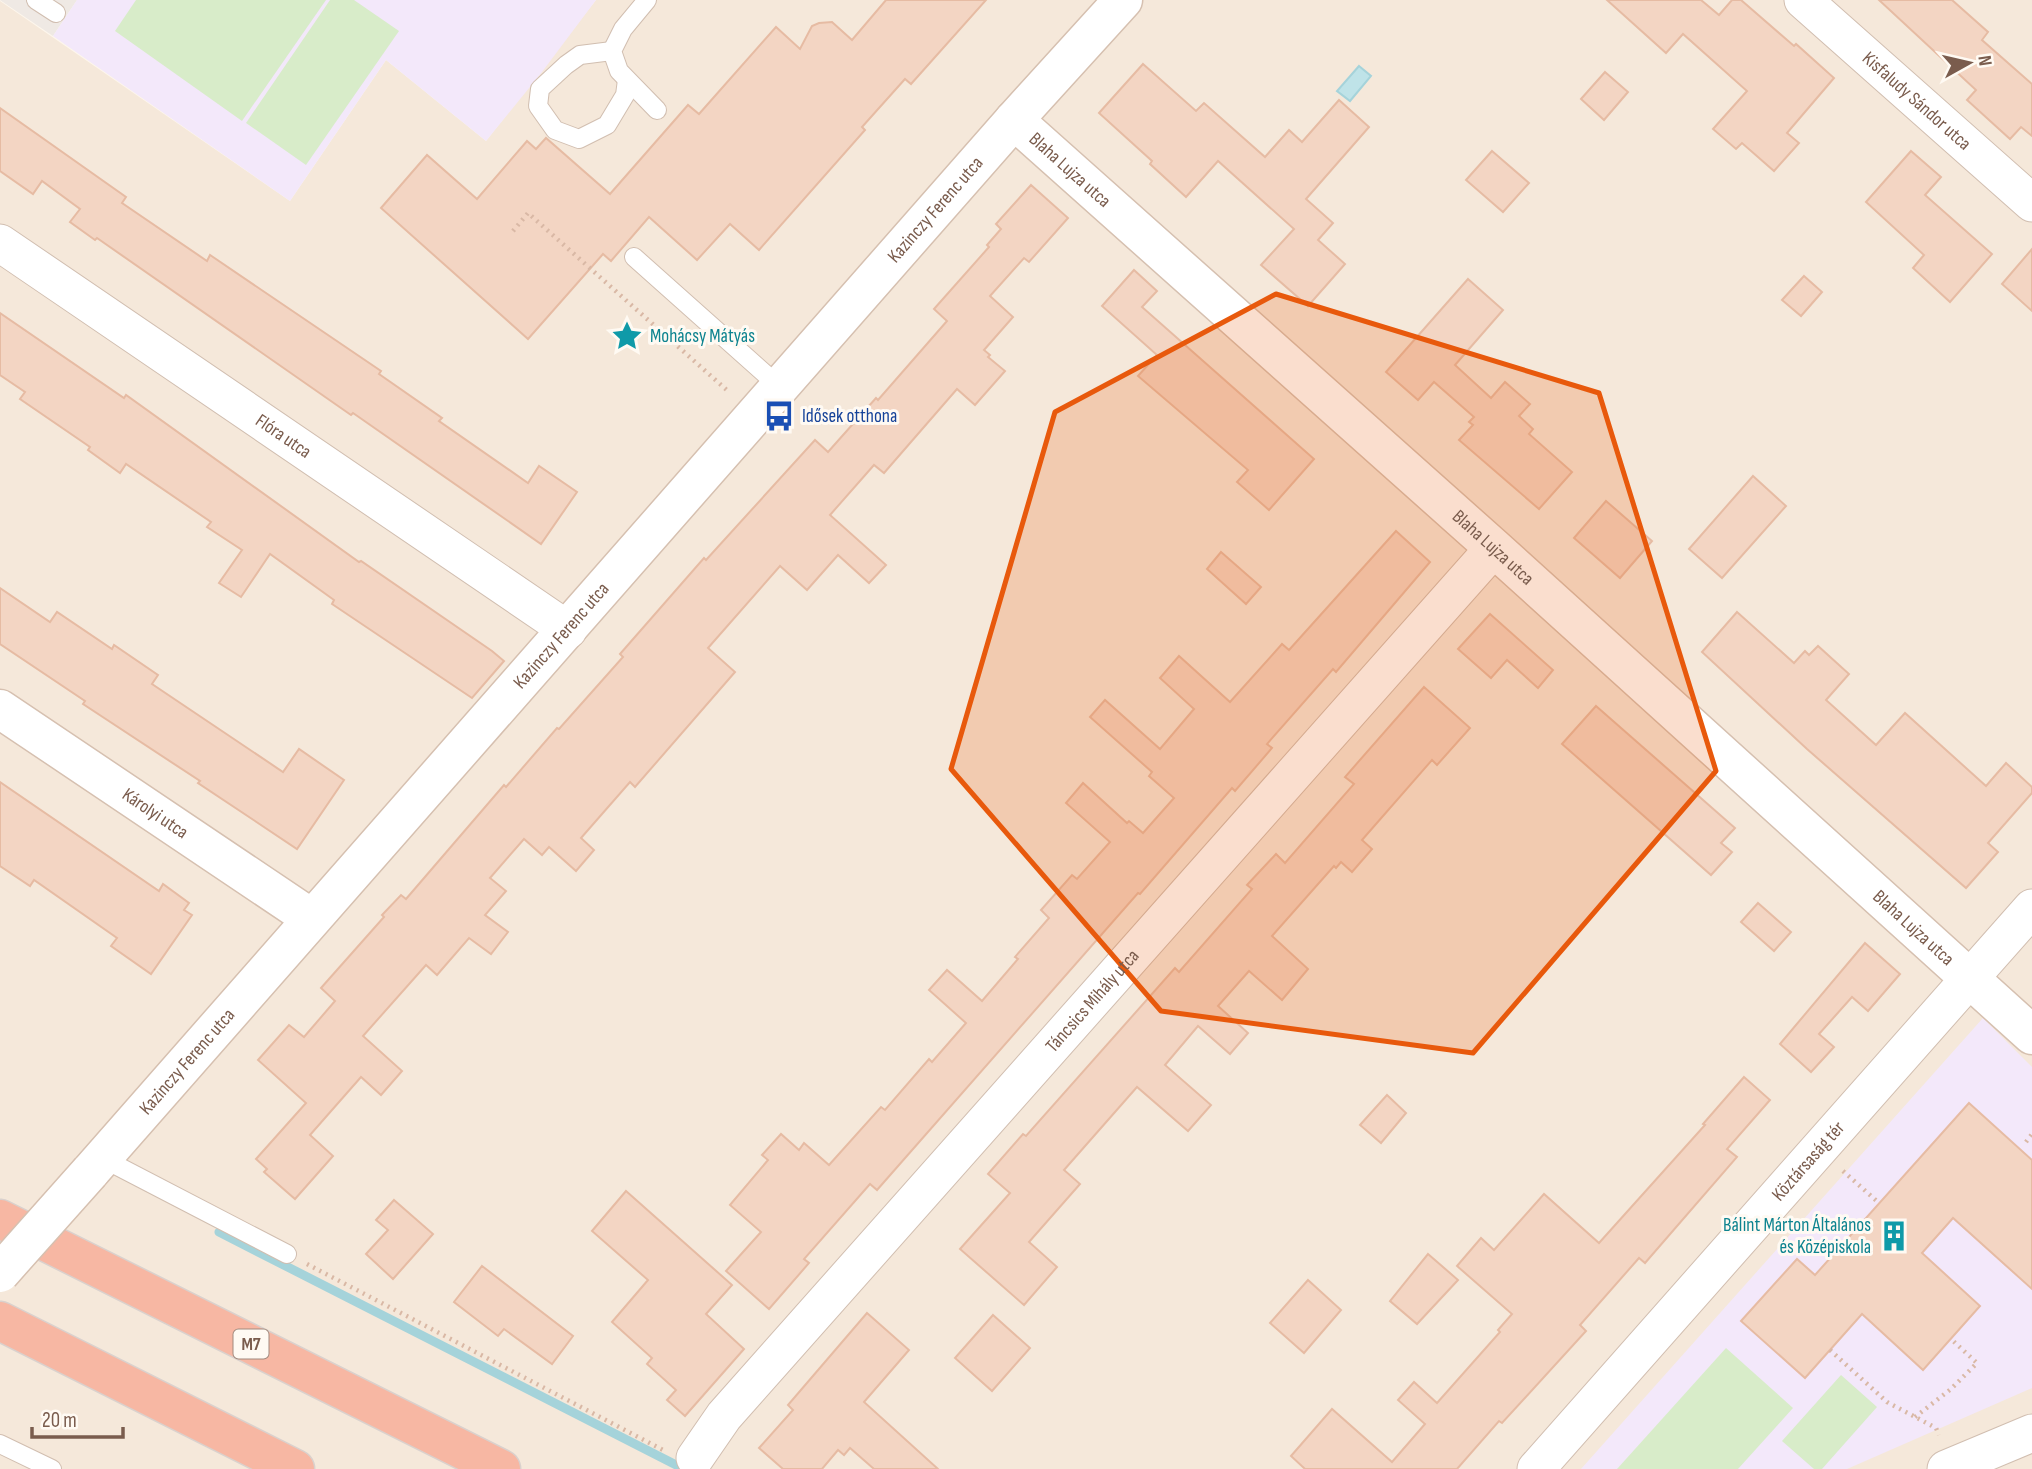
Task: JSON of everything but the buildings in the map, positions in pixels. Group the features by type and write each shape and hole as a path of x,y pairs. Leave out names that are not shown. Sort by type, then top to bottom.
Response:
{"highway":[{"name":"M7","path":"0,1219 501,1469"},
{"path":"0,1321 295,1469"}],"street":[{"name":"Kazinczy Ferenc utca","path":"0,1273 1014,120 1123,0"},
{"name":"Kisfaludy Sándor utca","path":"1803,0 2032,203"},
{"name":"Blaha Lujza utca","path":"1014,120 1970,978"},
{"name":"Flóra utca","path":"0,243 568,630"},
{"name":"Táncsics Mihály utca","path":"695,1458 724,1416 1493,548"},
{"name":"Károlyi utca","path":"0,709 311,918"},
{"name":"Köztársaság tér","path":"1536,1469 2032,908"},
{"path":"1970,978 2032,1035"},
{"path":"1943,1453 2032,1433"}],"lane":[{"path":"36,0 56,13"},
{"path":"647,0 623,29 612,51 619,71 657,110"},
{"path":"612,51 580,55 566,65 541,89 538,106 555,130 579,139 607,125 625,95 627,80"},
{"path":"634,257 781,388"},
{"path":"96,1165 287,1254"},
{"path":"0,1444 52,1469"}],"path":[{"path":"513,231 528,213 756,416"},
{"path":"2026,1142 2032,1134"},
{"path":"287,1254 665,1451 695,1458"},
{"path":"1915,1417 1951,1389 1977,1363 1951,1339"},
{"path":"1830,1350 1887,1402 1936,1428 1943,1453"}],"highlighted area":[{"path":"1276,294 1599,393 1716,771 1473,1053 1161,1011 951,769 1055,412"}],"shaded area":[{"path":"0,0 77,0 53,36"},
{"path":"77,0 596,0 486,141 386,60 290,201 53,36"},
{"path":"596,0 2032,0 2032,1469 0,1469 0,1 290,201 386,60 486,141"},
{"path":"1983,1018 2032,1067 2032,1388 1847,1469 1581,1469"}],"green space":[{"path":"136,0 326,0 242,121 115,31"},
{"path":"330,0 354,0 399,31 306,165 246,123"},
{"path":"1726,1348 1793,1408 1738,1469 1617,1469"},
{"path":"1841,1375 1877,1407 1822,1469 1814,1469 1782,1441"}],"water":[{"path":"1359,66 1371,76 1350,101 1337,91"}],"waterway":[{"path":"219,1232 684,1469"}],"place":[{"name":"Mohácsy Mátyás","path":"627,336"},
{"name":"Idősek otthona","path":"779,416"},
{"name":"Bálint Márton Általános és Középiskola","path":"1894,1236"}]}
